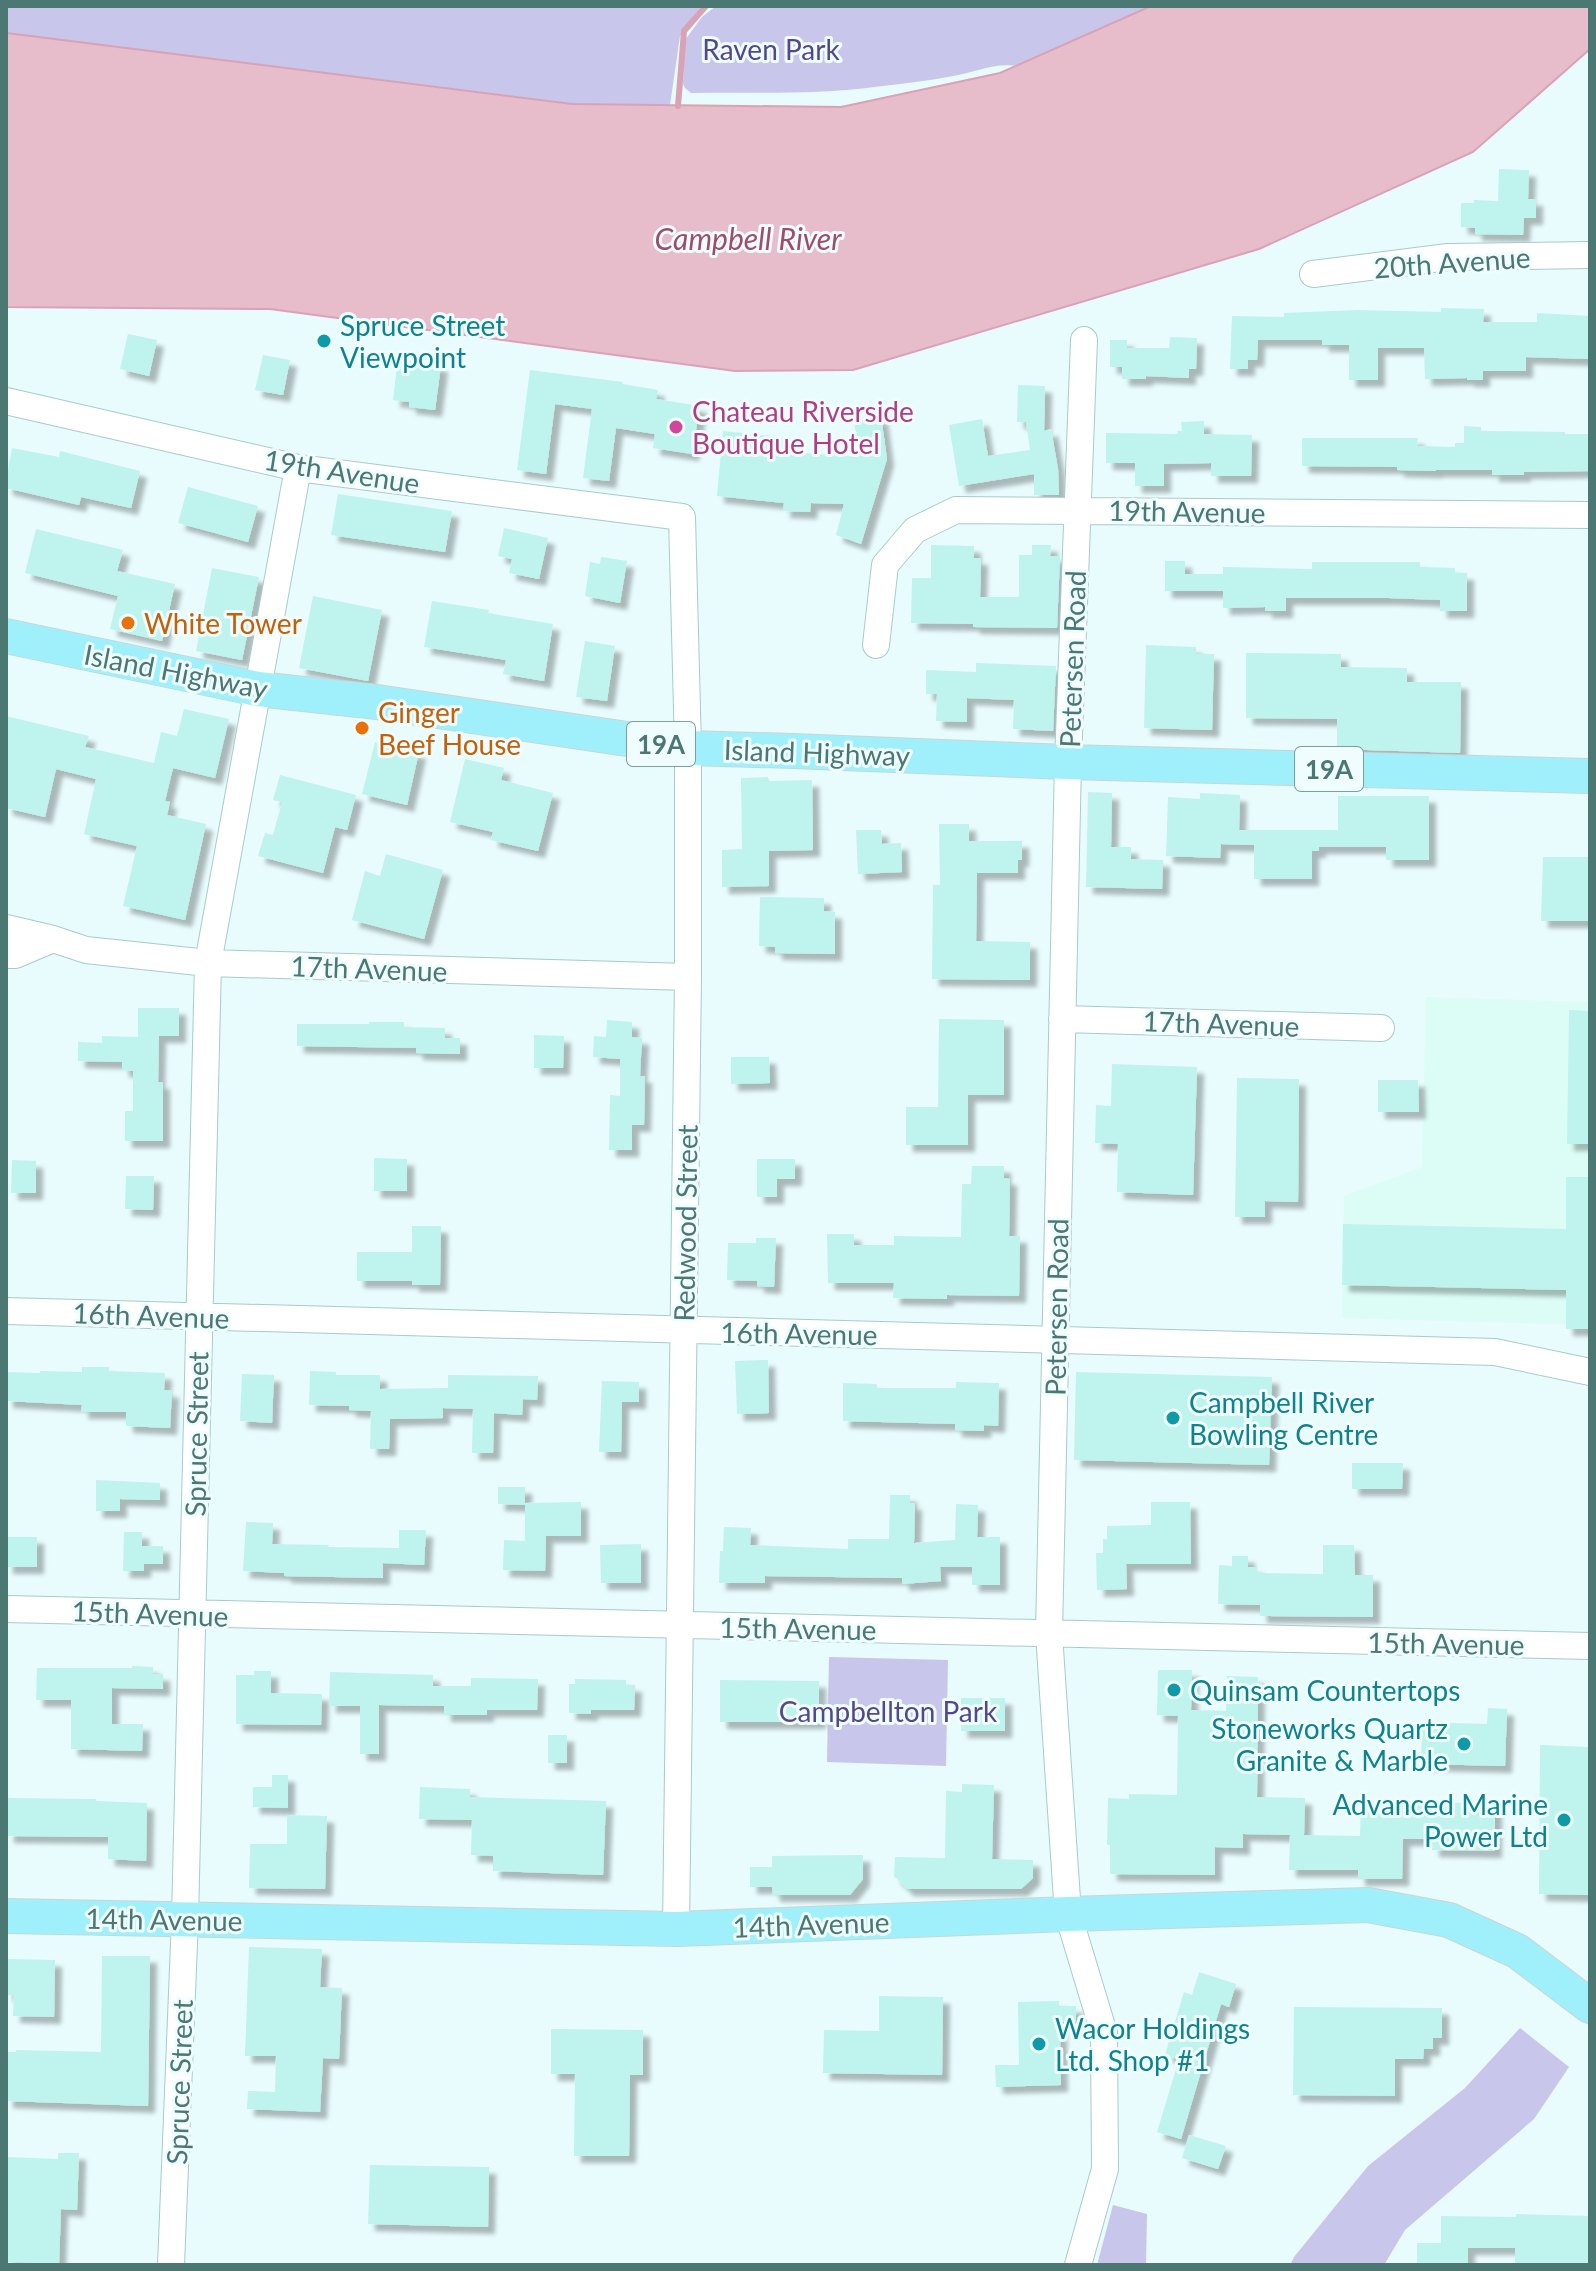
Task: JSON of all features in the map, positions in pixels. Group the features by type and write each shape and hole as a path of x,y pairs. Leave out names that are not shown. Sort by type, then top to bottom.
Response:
{"main road":[{"name":"Island Highway","path":"6,636 258,689 377,702 688,748 1590,776"},
{"name":"14th Avenue","path":"6,1916 676,1929 1368,1905 1449,1920 1524,1954 1590,2006"}],"street":[{"name":"20th Avenue","path":"1313,274 1448,257 1590,255"},
{"name":"Petersen Road","path":"1078,2265 1105,2169 1104,2033 1068,1914 1049,1634 1068,762 1084,340"},
{"name":"19th Avenue","path":"6,401 298,468 682,517"},
{"name":"Spruce Street","path":"171,2265 185,1919 208,963 298,468"},
{"name":"19th Avenue","path":"876,645 885,565 915,530 956,510 1590,515"},
{"name":"Redwood Street","path":"676,1929 688,977 688,748 682,517"},
{"name":"17th Avenue","path":"6,928 86,950 208,963 688,977"},
{"path":"6,955 15,955 53,939"},
{"name":"17th Avenue","path":"1062,1019 1381,1028"},
{"name":"16th Avenue","path":"6,1311 1495,1352 1590,1372"},
{"name":"15th Avenue","path":"6,1609 1590,1646"}],"shaded area":[{"path":"1426,997 1590,1002 1590,1325 1342,1318 1344,1196 1422,1167"}],"green space":[{"name":"Raven Park","path":"6,6 709,6 680,36 670,105 572,104 6,33"},
{"name":"Raven Park","path":"716,6 1210,6 1019,67 994,66 961,75 851,90 691,93 683,84 685,40 702,17"},
{"name":"Campbellton Park","path":"829,1657 948,1660 946,1766 827,1762"},
{"path":"1520,2028 1569,2067 1534,2119 1405,2230 1384,2265 1290,2265 1368,2166 1465,2088"},
{"path":"1113,2205 1147,2214 1146,2265 1097,2265"}],"water":[{"name":"Campbell River","path":"1151,6 1590,6 1590,49 1473,152 1259,249 853,370 735,371 270,309 6,307 6,33 572,104 841,107 1000,73"}],"building":[{"path":"1499,169 1529,170 1528,199 1536,199 1536,218 1524,218 1523,235 1475,234 1475,228 1461,227 1461,203 1498,201"},
{"path":"1441,308 1484,309 1483,322 1537,322 1537,313 1590,316 1590,359 1526,357 1526,371 1483,371 1483,380 1425,379 1424,348 1378,348 1378,380 1349,380 1349,345 1322,345 1322,340 1258,340 1257,360 1248,360 1248,369 1230,369 1232,316 1284,317 1284,313 1358,310 1441,312"},
{"path":"128,334 157,340 149,376 120,369"},
{"path":"1170,337 1197,338 1196,369 1189,369 1189,378 1146,376 1146,379 1122,379 1122,367 1110,367 1110,340 1127,340 1127,348 1169,348"},
{"path":"263,355 290,360 283,395 255,390"},
{"path":"398,359 441,365 435,410 409,407 409,402 393,400"},
{"path":"530,370 623,382 658,390 656,399 700,406 692,454 653,448 655,434 616,428 609,481 583,478 592,409 555,404 546,474 517,470"},
{"path":"1018,385 1045,386 1044,431 1051,429 1059,495 1034,495 1034,474 959,486 949,425 982,419 988,456 1030,450 1026,422 1017,422"},
{"path":"881,416 887,459 861,544 836,535 844,504 811,503 810,512 783,511 784,503 717,496 723,431 791,438 790,452 859,457 854,420"},
{"path":"1204,421 1204,434 1252,435 1251,476 1211,476 1211,463 1164,464 1164,486 1135,486 1135,463 1106,463 1106,433 1178,434 1177,431 1182,431 1181,422"},
{"path":"1464,426 1481,427 1481,431 1590,434 1590,471 1492,475 1492,470 1302,466 1302,438 1418,438 1417,446 1455,447 1455,443 1464,443"},
{"path":"12,448 59,457 60,451 140,471 131,508 81,497 79,505 6,488 6,471"},
{"path":"188,487 258,506 248,542 178,523"},
{"path":"338,494 452,511 445,552 331,535"},
{"path":"504,528 548,538 539,579 509,573 512,559 498,556"},
{"path":"36,529 123,550 117,571 175,584 162,641 110,629 118,596 25,573"},
{"path":"931,545 974,546 974,558 981,558 980,597 1019,597 1019,555 1032,555 1032,545 1051,545 1050,556 1060,556 1057,628 911,623 912,578 931,578"},
{"path":"601,557 627,561 620,603 585,596 590,562 600,564"},
{"path":"1165,561 1185,561 1185,574 1223,574 1223,567 1312,569 1312,562 1420,562 1420,567 1455,568 1455,573 1467,573 1467,611 1440,611 1440,600 1389,598 1286,598 1286,611 1265,611 1265,607 1223,608 1223,591 1165,591"},
{"path":"212,568 259,577 242,660 196,651"},
{"path":"313,596 382,610 368,681 299,668"},
{"path":"432,601 553,624 544,681 503,674 506,660 424,647"},
{"path":"585,641 615,646 607,701 576,697"},
{"path":"1146,645 1196,647 1196,654 1214,654 1212,730 1144,728"},
{"path":"1246,653 1341,654 1341,667 1407,668 1407,682 1461,682 1460,753 1337,749 1337,719 1246,718"},
{"path":"976,663 1056,666 1053,731 1013,729 1014,700 967,698 967,722 936,721 937,694 926,694 926,670 976,672"},
{"path":"184,709 229,719 215,778 173,768 165,801 170,802 167,815 206,824 185,920 123,906 137,846 84,834 96,779 56,769 45,817 6,808 6,716 89,736 85,747 154,763 161,732 177,736"},
{"path":"375,742 419,752 407,805 362,794"},
{"path":"465,759 504,768 501,780 553,793 538,851 491,840 493,832 450,822"},
{"path":"280,775 356,795 347,830 335,827 323,873 258,856 265,833 273,835 282,802 273,800"},
{"path":"768,777 769,781 812,780 813,850 769,851 769,886 722,887 722,850 742,849 741,778"},
{"path":"1088,792 1112,793 1111,847 1131,847 1131,859 1163,860 1162,889 1086,887"},
{"path":"1200,793 1240,795 1239,830 1338,830 1338,796 1429,796 1429,860 1386,860 1386,847 1319,847 1319,851 1312,851 1312,879 1254,879 1254,845 1221,844 1220,858 1166,856 1168,797 1200,799"},
{"path":"939,824 969,824 969,841 1022,841 1018,873 977,873 976,941 1030,942 1030,980 932,979 933,885 940,885"},
{"path":"856,830 881,830 882,844 901,843 902,872 858,874"},
{"path":"386,854 443,870 424,939 352,920 365,871 380,876"},
{"path":"1543,857 1590,857 1590,921 1541,921"},
{"path":"760,897 824,898 824,911 835,912 835,954 775,953 775,947 759,946"},
{"path":"138,1008 179,1008 179,1036 159,1036 158,1082 163,1082 163,1141 125,1141 125,1111 133,1111 133,1071 122,1070 122,1062 78,1061 78,1042 102,1043 102,1036 138,1037"},
{"path":"1569,1010 1590,1011 1590,1144 1567,1144"},
{"path":"939,1019 1004,1020 1004,1095 968,1095 968,1145 906,1145 906,1107 938,1107"},
{"path":"607,1020 632,1022 632,1037 642,1038 640,1076 645,1076 644,1125 632,1125 632,1150 609,1150 610,1095 620,1096 620,1059 593,1057 594,1036 606,1037"},
{"path":"404,1022 404,1027 445,1028 445,1038 460,1038 460,1054 416,1053 416,1048 297,1046 297,1024"},
{"path":"534,1035 564,1036 563,1068 534,1068"},
{"path":"731,1057 769,1057 770,1083 731,1084"},
{"path":"1112,1064 1197,1067 1193,1195 1117,1192 1118,1144 1095,1143 1096,1105 1111,1106"},
{"path":"1237,1078 1299,1079 1298,1202 1265,1201 1265,1217 1235,1217"},
{"path":"1378,1080 1418,1080 1419,1112 1378,1112"},
{"path":"374,1158 407,1159 407,1191 374,1191"},
{"path":"757,1159 795,1159 795,1179 777,1179 777,1197 757,1197"},
{"path":"12,1160 36,1161 36,1193 11,1193"},
{"path":"972,1166 1004,1166 1004,1178 1010,1179 1009,1236 1020,1236 1019,1296 893,1298 894,1283 828,1283 827,1234 854,1234 854,1245 894,1245 894,1236 961,1237 962,1184 971,1184"},
{"path":"126,1176 154,1176 153,1210 125,1209"},
{"path":"1566,1177 1590,1177 1590,1329 1566,1329 1566,1290 1342,1285 1343,1224 1566,1229"},
{"path":"412,1226 441,1226 440,1285 412,1285 412,1281 357,1281 357,1252 412,1252"},
{"path":"756,1238 776,1238 774,1287 757,1286 757,1281 727,1280 728,1243 756,1243"},
{"path":"768,1360 769,1413 737,1414 735,1361"},
{"path":"82,1367 165,1373 164,1390 172,1391 170,1428 126,1426 126,1412 81,1412 82,1405 6,1401 6,1372 82,1372"},
{"path":"310,1371 336,1372 336,1375 380,1375 380,1389 448,1388 448,1375 538,1376 537,1400 523,1399 522,1415 494,1413 493,1453 472,1453 473,1409 443,1408 443,1418 390,1419 389,1449 370,1449 371,1411 349,1410 349,1406 309,1405"},
{"name":"Campbell River Bowling Centre","path":"1076,1372 1272,1377 1269,1465 1074,1460"},
{"path":"242,1374 274,1375 272,1423 240,1421"},
{"path":"602,1381 639,1382 639,1402 622,1402 621,1452 599,1452"},
{"path":"956,1382 999,1383 998,1426 984,1425 984,1431 955,1430 955,1424 843,1421 843,1383 877,1384 877,1388 956,1388"},
{"path":"1352,1463 1403,1463 1402,1489 1352,1489"},
{"path":"96,1480 160,1483 160,1500 120,1499 120,1511 96,1511"},
{"path":"498,1487 525,1487 525,1505 498,1504"},
{"path":"890,1495 910,1495 910,1503 915,1503 914,1543 955,1540 956,1504 978,1505 977,1537 1000,1537 1000,1585 972,1585 972,1567 940,1567 941,1581 902,1584 902,1578 765,1576 765,1583 719,1583 724,1527 751,1528 750,1545 848,1549 848,1539 889,1539"},
{"path":"581,1502 581,1536 546,1536 545,1571 503,1570 504,1540 525,1541 525,1503"},
{"path":"1151,1502 1190,1502 1191,1564 1126,1564 1127,1589 1097,1590 1096,1553 1103,1553 1107,1526 1151,1525"},
{"path":"246,1522 273,1523 272,1544 328,1547 399,1548 399,1530 426,1530 424,1565 383,1563 383,1578 284,1576 284,1573 243,1571"},
{"path":"124,1532 142,1532 142,1546 163,1546 163,1564 144,1564 144,1571 123,1571"},
{"path":"6,1537 37,1537 37,1567 6,1567"},
{"path":"641,1544 641,1583 601,1583 600,1545"},
{"path":"1323,1545 1354,1545 1355,1575 1373,1575 1373,1617 1260,1616 1260,1605 1218,1604 1219,1565 1232,1566 1232,1556 1248,1556 1248,1567 1257,1567 1257,1573 1323,1574"},
{"path":"153,1667 153,1674 163,1674 163,1689 112,1688 112,1724 143,1724 142,1751 71,1749 71,1700 36,1700 37,1668"},
{"path":"1158,1670 1192,1670 1191,1710 1226,1711 1227,1676 1258,1677 1257,1797 1305,1798 1304,1835 1360,1836 1361,1802 1495,1803 1495,1851 1432,1850 1433,1839 1403,1839 1402,1879 1358,1879 1358,1870 1289,1870 1290,1835 1243,1834 1243,1848 1215,1847 1215,1875 1110,1874 1108,1798 1129,1799 1129,1794 1177,1795 1178,1716 1157,1715"},
{"path":"254,1671 271,1671 271,1693 322,1694 321,1725 236,1724 236,1675 254,1675"},
{"path":"330,1672 433,1675 433,1686 471,1686 471,1678 538,1679 537,1710 487,1710 487,1715 444,1715 444,1706 379,1705 379,1754 360,1754 360,1706 329,1706"},
{"path":"575,1679 626,1680 626,1685 635,1685 634,1710 569,1713 569,1684 575,1684"},
{"path":"720,1680 819,1681 819,1722 720,1722"},
{"path":"961,1698 1005,1698 1005,1731 961,1731"},
{"name":"Stoneworks Quartz Granite & Marble","path":"1488,1708 1507,1709 1505,1766 1421,1764 1422,1722 1487,1724"},
{"path":"548,1735 567,1735 567,1763 548,1763"},
{"name":"Advanced Marine Power Ltd","path":"1540,1745 1589,1747 1588,1895 1539,1894"},
{"path":"272,1775 288,1775 288,1808 253,1807 253,1787 272,1787"},
{"path":"962,1784 994,1785 992,1859 1033,1860 1033,1878 1021,1889 907,1889 894,1876 895,1857 945,1858 946,1791 962,1792"},
{"path":"420,1787 470,1789 470,1797 606,1801 603,1875 493,1871 493,1856 471,1855 472,1820 419,1819"},
{"path":"7,1798 147,1803 146,1861 108,1859 108,1837 7,1836"},
{"path":"287,1815 327,1816 325,1889 249,1888 250,1844 287,1844"},
{"path":"863,1855 863,1879 850,1895 773,1895 772,1887 750,1887 750,1867 772,1867 772,1856"},
{"path":"249,1947 322,1949 320,1987 342,1988 339,2059 323,2058 320,2112 247,2109 248,2091 275,2092 276,2056 245,2056"},
{"path":"102,1956 150,1956 148,2106 6,2101 6,2052 101,2052"},
{"path":"6,1959 55,1960 54,2017 13,2016 14,1995 6,1995"},
{"path":"1199,1972 1236,1984 1229,2007 1221,2004 1181,2139 1157,2132 1179,2059 1165,2055 1184,1992 1192,1995"},
{"path":"879,1996 943,1997 942,2075 823,2073 824,2030 879,2031"},
{"name":"Wacor Holdings Ltd. Shop #1","path":"1059,2001 1059,2006 1076,2006 1076,2022 1060,2022 1061,2085 996,2087 995,2065 1019,2065 1018,2002"},
{"path":"1294,2007 1442,2008 1442,2038 1433,2038 1433,2049 1424,2049 1423,2059 1395,2059 1395,2096 1293,2095"},
{"path":"551,2029 643,2030 643,2075 630,2075 629,2156 574,2156 575,2074 551,2074"},
{"path":"1189,2135 1226,2146 1218,2169 1182,2158"},
{"path":"58,2153 79,2153 77,2210 61,2209 59,2264 6,2262 6,2157 58,2159"},
{"path":"370,2165 489,2167 488,2227 368,2224"},
{"path":"1516,2214 1590,2216 1590,2265 1515,2263 1515,2248 1468,2248 1468,2265 1417,2265 1417,2243 1441,2243 1441,2216 1516,2217"}],"waterway":[{"path":"678,106 684,31 706,6"}],"place":[{"name":"Spruce Street Viewpoint","path":"324,341"},
{"name":"Chateau Riverside Boutique Hotel","path":"676,427"},
{"name":"White Tower","path":"128,623"},
{"name":"Ginger Beef House","path":"362,728"},
{"name":"Campbell River Bowling Centre","path":"1173,1418"},
{"name":"Quinsam Countertops","path":"1174,1690"},
{"name":"Stoneworks Quartz Granite & Marble","path":"1464,1744"},
{"name":"Advanced Marine Power Ltd","path":"1564,1820"},
{"name":"Wacor Holdings Ltd. Shop #1","path":"1039,2044"}]}
